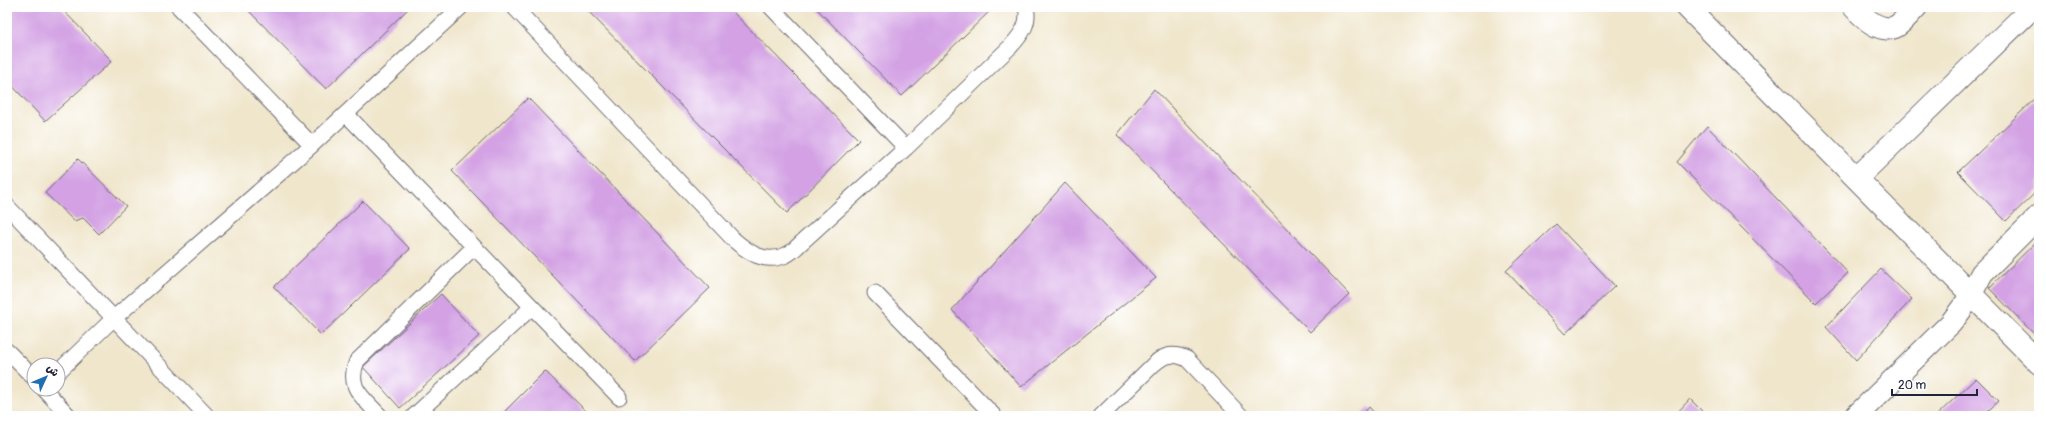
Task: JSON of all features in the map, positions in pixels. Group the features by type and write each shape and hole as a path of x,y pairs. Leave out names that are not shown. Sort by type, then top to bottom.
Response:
{"street":[{"path":"1687,7 2039,363"},
{"path":"1854,7 1878,27 1883,29 1896,26 1916,7"},
{"path":"1857,178 2033,7"},
{"path":"1856,416 1951,323 1960,312 1982,273 2039,216"}],"lane":[{"path":"180,7 312,145"},
{"path":"66,364 113,319 312,145 460,7"},
{"path":"514,7 734,240 749,252 767,258 786,255 906,148 1023,33 1028,15 1026,7"},
{"path":"771,7 906,148"},
{"path":"346,114 619,397"},
{"path":"7,206 207,416"},
{"path":"380,416 354,385 352,373 357,361 474,247"},
{"path":"875,293 994,416"},
{"path":"414,416 532,307"},
{"path":"7,351 26,370"},
{"path":"1101,416 1161,358 1170,355 1179,355 1187,359 1241,416"},
{"path":"51,397 69,416"}],"building":[{"path":"7,7 60,7 112,61 45,121 7,80"},
{"path":"245,7 410,7 326,89"},
{"path":"584,7 728,7 859,140 787,213"},
{"path":"815,7 994,7 902,96"},
{"path":"1154,89 1349,294 1310,332 1117,135"},
{"path":"2039,95 2039,189 2006,221 1958,172"},
{"path":"528,98 710,288 635,361 452,171"},
{"path":"1707,126 1848,273 1816,303 1677,162"},
{"path":"78,159 126,206 99,234 83,218 74,221 45,193"},
{"path":"1065,183 1156,278 1021,387 952,310"},
{"path":"363,201 410,249 321,335 274,287"},
{"path":"1556,224 1615,286 1565,334 1506,271"},
{"path":"2039,239 2039,339 1989,288"},
{"path":"1881,269 1912,299 1856,360 1826,327"},
{"path":"441,294 479,336 400,408 363,367"},
{"path":"545,371 591,416 500,416"},
{"path":"1976,378 1999,401 1982,416 1936,416"},
{"path":"1690,399 1707,416 1674,416"},
{"path":"1369,407 1377,416 1361,416"}]}
